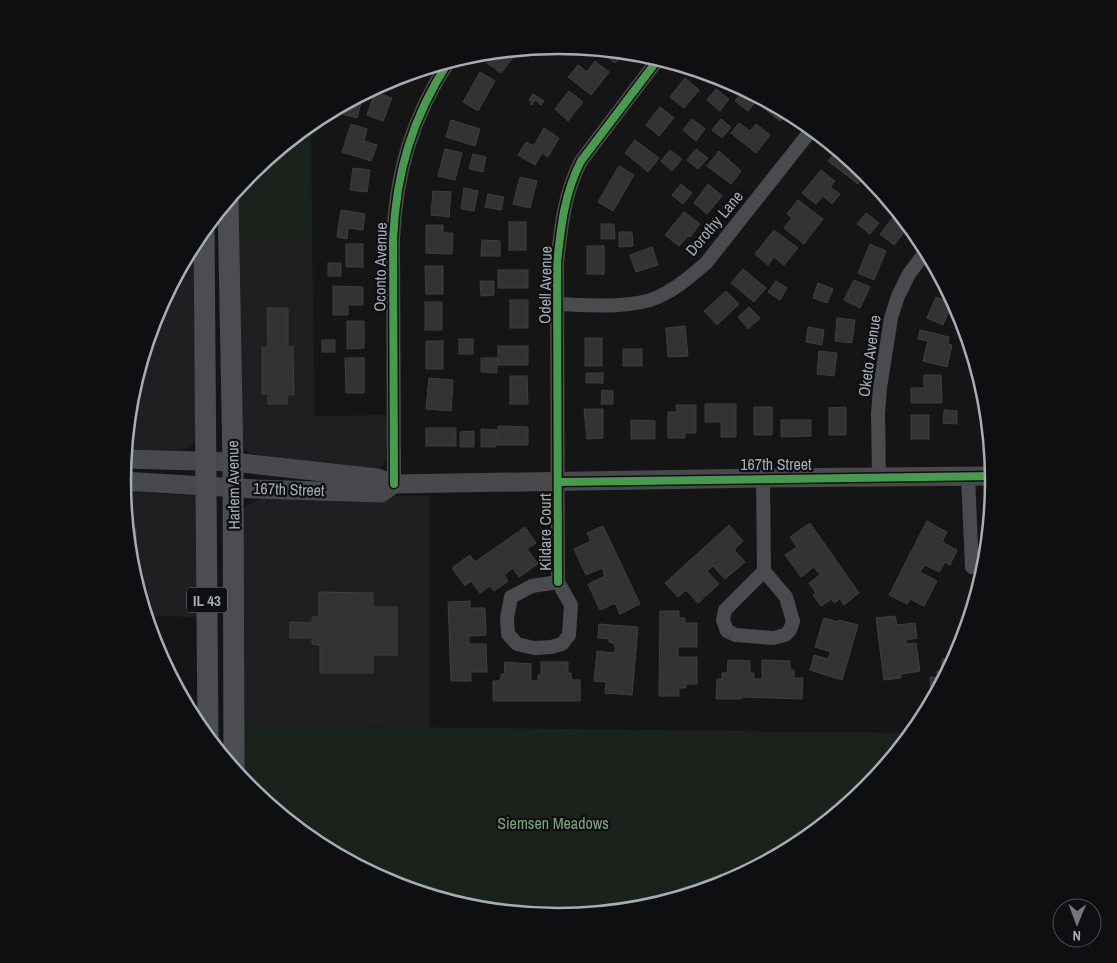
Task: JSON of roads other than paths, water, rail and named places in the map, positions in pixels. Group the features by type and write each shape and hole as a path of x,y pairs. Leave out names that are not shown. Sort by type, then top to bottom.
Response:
{"main road":[{"name":"Harlem Avenue","path":"228,210 233,462 234,760"},
{"name":"Harlem Avenue","path":"204,242 208,726"}],"street":[{"name":"Odell Avenue","path":"558,482 557,263 562,214 572,177 581,161 593,142 654,65"},
{"name":"Oconto Avenue","path":"394,484 393,240 396,200 407,148 421,110 445,69"},
{"name":"Dorothy Lane","path":"558,304 604,305 637,302 657,298 678,286 706,263 808,134"},
{"name":"Oketo Avenue","path":"879,478 878,414 880,388 891,318 898,296 909,274 922,257"},
{"name":"167th Street","path":"132,459 233,462 377,478 394,484 986,476"},
{"path":"968,477 972,567"},
{"path":"763,478 764,571 786,597 793,621 790,630 785,635 772,638 736,635 727,631 723,620 724,610 764,571"},
{"name":"167th Street","path":"131,481 381,493 394,484"},
{"name":"Kildare Court","path":"558,482 558,582"},
{"path":"558,582 572,605 569,635 562,644 551,647 534,648 516,644 508,634 507,618 511,598 532,586 558,582"}],"park label":[{"name":"Siemsen Meadows","path":"553,823"}]}
